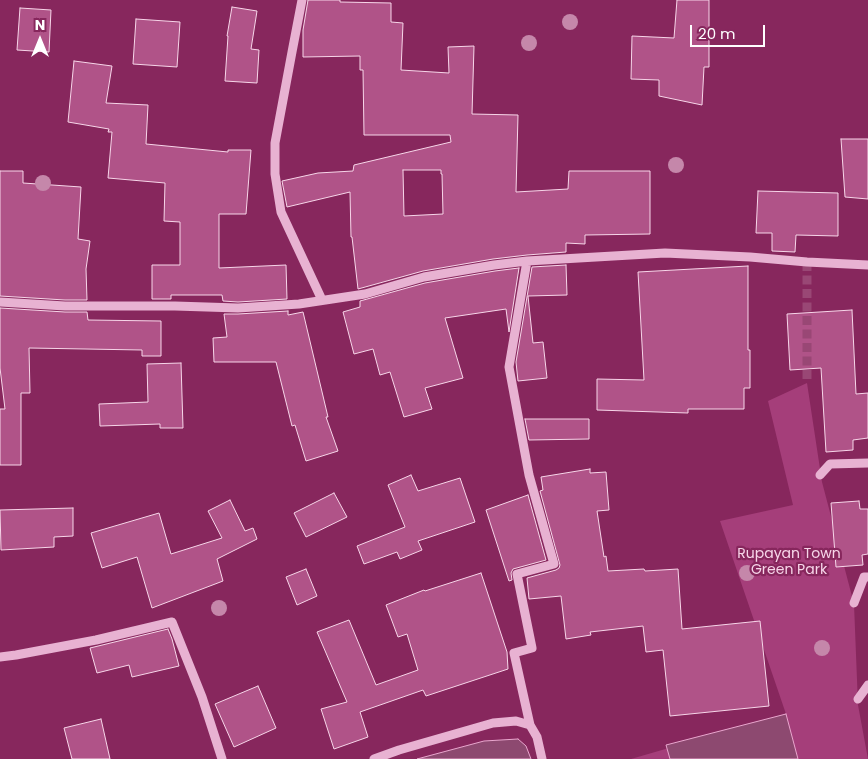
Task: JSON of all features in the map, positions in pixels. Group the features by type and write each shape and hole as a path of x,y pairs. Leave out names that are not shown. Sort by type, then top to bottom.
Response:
{"street":[{"path":"302,0 275,143 275,174 281,212 322,300"},
{"path":"0,302 65,306 238,308 299,304 365,294 424,277 494,265 527,261 665,253 868,265"},
{"path":"527,261 509,367 529,475 554,564 517,574 532,648 514,653 530,725 537,737 542,759"},
{"path":"820,475 830,464 868,463"},
{"path":"854,603 866,577"},
{"path":"0,658 96,640 172,622 202,698 222,759"},
{"path":"858,699 868,684"},
{"path":"374,759 493,723 516,721 530,725"}],"green space":[{"name":"Rupayan Town Green Park","path":"807,383 822,482 854,604 858,705 868,759 631,759 786,714 720,521 793,505 768,401"}],"shaded area":[{"path":"786,714 798,759 670,759 666,745"},
{"path":"518,739 526,746 531,759 417,759 484,741"}],"building":[{"path":"308,0 391,3 391,22 403,23 401,70 449,73 448,47 474,46 472,114 518,115 516,192 568,189 569,171 650,171 650,234 585,235 585,244 566,243 566,252 493,259 423,271 358,289 351,237 350,192 287,207 282,181 318,173 353,171 354,165 451,142 450,135 364,135 363,70 360,70 360,56 303,57 303,30","holes":["403,170 441,170 443,214 404,216"]},
{"path":"677,0 709,0 709,67 704,67 702,105 659,96 659,80 631,79 632,36 674,38"},
{"path":"232,7 257,11 251,49 259,50 257,83 225,81 227,36"},
{"path":"20,8 51,10 49,52 17,50"},
{"path":"136,19 180,22 177,67 133,64"},
{"path":"74,61 112,66 106,103 148,105 146,144 228,152 228,150 251,150 246,214 219,214 219,268 286,265 287,299 238,302 223,301 222,295 171,295 171,299 152,299 152,265 180,265 180,222 164,221 165,183 108,178 112,132 108,132 109,129 68,122"},
{"path":"841,139 868,139 868,199 845,197"},
{"path":"0,171 23,171 23,183 81,187 78,239 90,241 86,269 87,300 0,296"},
{"path":"758,191 838,193 838,236 796,235 795,252 772,251 772,233 756,233"},
{"path":"566,265 567,295 528,296 533,343 543,342 547,378 518,381 516,362 532,267"},
{"path":"748,266 750,388 744,388 744,409 688,409 688,413 597,410 597,379 644,380 638,272"},
{"path":"519,268 509,332 506,309 445,318 463,378 425,388 432,409 404,417 390,372 380,375 373,349 354,354 343,312 360,307 360,301 425,283"},
{"path":"0,308 87,312 88,320 161,321 161,356 142,356 142,350 29,348 30,393 21,393 21,465 0,465 0,409 5,409 0,368"},
{"path":"852,310 856,394 868,393 868,438 853,440 853,450 826,452 821,368 790,370 787,314"},
{"path":"288,311 288,315 303,312 328,417 326,417 338,451 306,461 295,425 292,426 276,362 214,362 213,338 227,337 224,314"},
{"path":"181,363 183,428 160,428 160,424 100,426 99,404 148,402 147,364"},
{"path":"525,419 589,419 589,439 529,440"},
{"path":"590,469 590,473 606,472 609,510 597,511 608,571 678,569 682,629 760,621 769,706 670,716 663,650 646,652 643,626 590,632 591,635 566,639 561,596 529,599 527,578 556,570 560,565 540,491 543,490 541,477"},
{"path":"411,475 418,491 460,478 475,522 418,541 422,550 400,559 397,552 364,564 357,546 405,527 388,485"},
{"path":"334,493 347,517 306,537 294,513"},
{"path":"528,495 546,560 513,569 511,573 512,580 509,581 486,510"},
{"path":"230,500 245,531 253,528 257,539 217,559 223,581 152,608 137,557 102,568 91,533 159,513 171,554 222,538 208,511"},
{"path":"859,501 860,509 868,509 868,554 862,555 863,565 836,567 831,503"},
{"path":"73,508 73,536 54,537 54,547 1,550 0,510"},
{"path":"306,569 317,596 297,605 286,577"},
{"path":"481,573 507,652 508,669 426,696 423,690 360,712 368,737 334,749 321,709 347,702 317,632 349,620 376,685 418,670 407,634 398,637 386,605 424,590"},
{"path":"168,629 179,666 132,677 129,665 97,673 90,648"},
{"path":"258,686 276,728 234,747 215,704"},
{"path":"101,719 110,759 72,759 64,728"}],"tunnel":[{"path":"807,262 807,383"}]}
